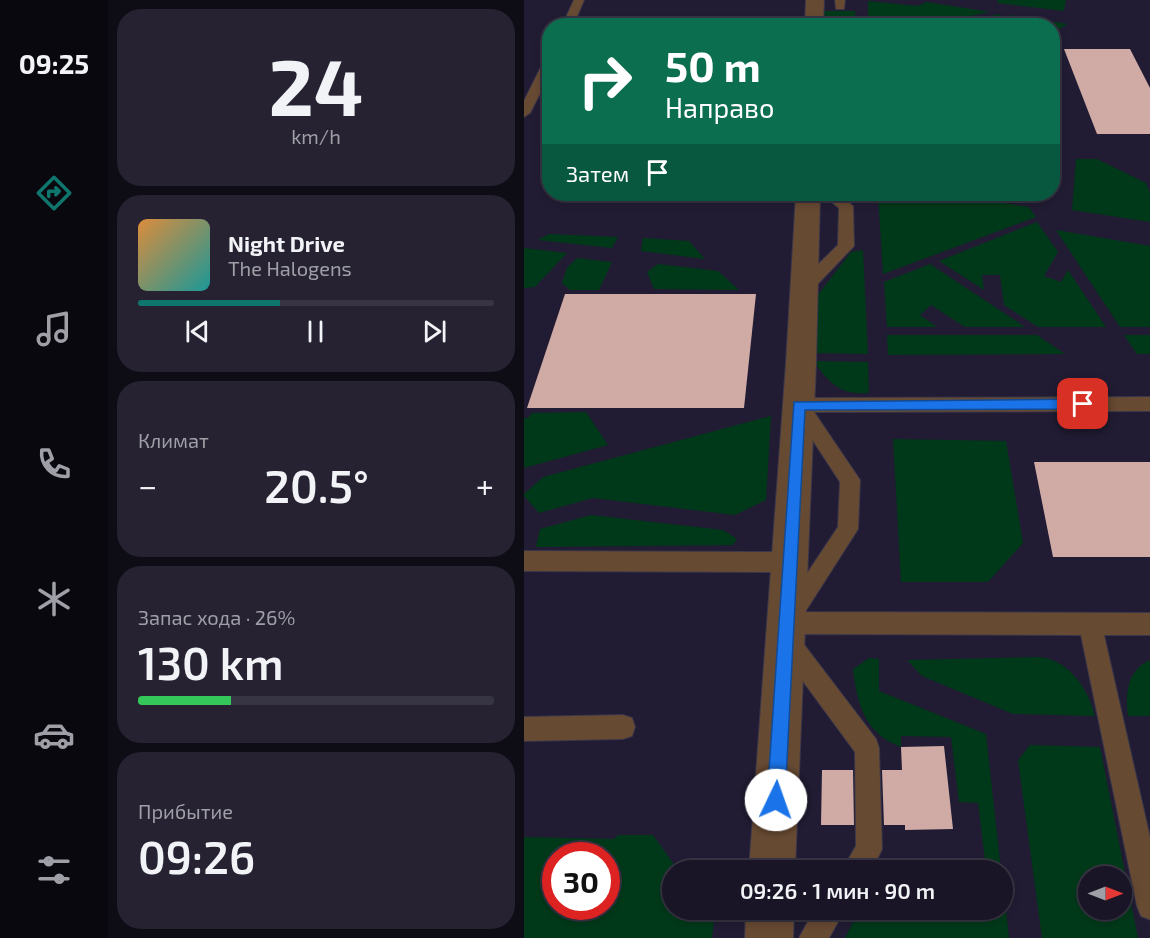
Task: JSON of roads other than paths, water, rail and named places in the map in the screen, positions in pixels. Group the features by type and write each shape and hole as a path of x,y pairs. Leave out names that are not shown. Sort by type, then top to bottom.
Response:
{"street":[{"path":"814,18 815,0"},
{"path":"773,860 799,405 808,201"},
{"path":"769,938 770,920"}],"lane":[{"path":"571,18 579,0"},
{"path":"524,113 542,76"},
{"path":"804,288 846,246 846,206 839,201"},
{"path":"799,405 1151,404"},
{"path":"785,630 848,529 850,480 799,405"},
{"path":"524,561 789,562"},
{"path":"1090,624 1151,906"},
{"path":"785,630 1151,624"},
{"path":"785,630 867,748 869,849 862,860"},
{"path":"524,729 623,727"},
{"path":"813,938 824,920"}]}
